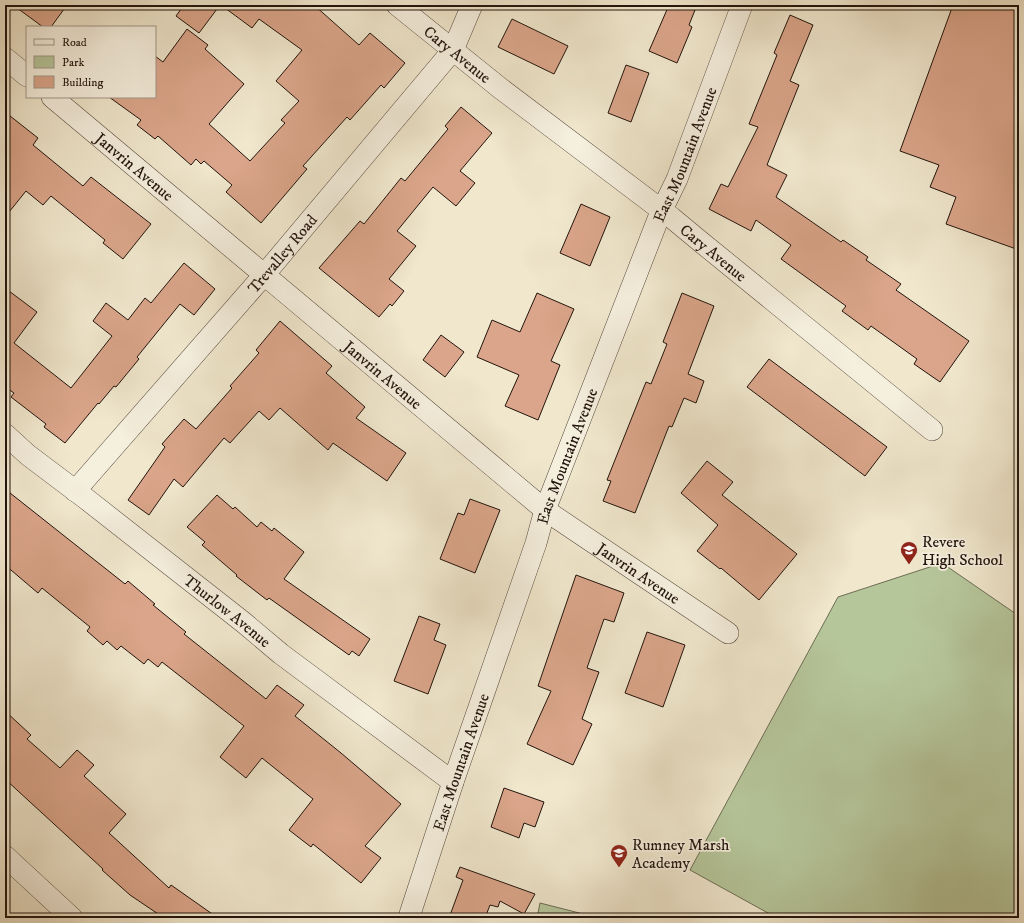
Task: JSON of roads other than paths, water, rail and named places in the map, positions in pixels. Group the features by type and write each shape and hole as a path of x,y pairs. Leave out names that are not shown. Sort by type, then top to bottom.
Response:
{"street":[{"name":"Cary Avenue","path":"397,5 500,88 662,210 932,430"},
{"name":"Trevalley Road","path":"75,491 264,275 453,50 472,5"},
{"name":"East Mountain Avenue","path":"410,914 453,782 536,543 545,510 611,337 662,210 677,179 742,5"},
{"path":"5,58 26,75"},
{"name":"Janvrin Avenue","path":"53,98 545,510 728,633"},
{"name":"Thurlow Avenue","path":"5,434 28,455 243,622 281,654 453,782"},
{"path":"5,856 72,918"}],"place":[{"name":"Revere High School","path":"909,565"},
{"name":"Rumney Marsh Academy","path":"619,868"}]}
